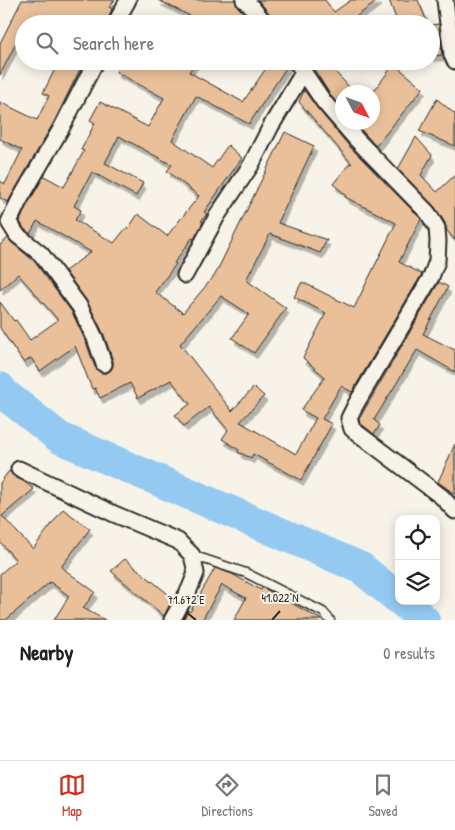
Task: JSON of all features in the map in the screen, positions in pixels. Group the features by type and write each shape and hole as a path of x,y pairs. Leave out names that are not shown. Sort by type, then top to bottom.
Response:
{"street":[{"path":"120,15 128,0"},
{"path":"244,0 258,15"},
{"path":"445,0 452,54 455,61"},
{"path":"91,70 62,127 19,201 4,218 17,236 41,254 80,307 95,338 104,364"},
{"path":"185,275 218,216 251,165 298,70"},
{"path":"303,70 324,102 356,139 428,213 437,228 437,261 431,277 349,418 352,429 442,498 455,511"},
{"path":"19,468 112,513 178,542 192,555 196,573 172,620"}],"lane":[{"path":"192,555 246,573 323,612 330,620"}],"building":[{"path":"22,0 115,0 109,7 112,9 110,15 15,15 15,45 0,75 0,43"},
{"path":"158,0 235,0 238,7 246,15 188,15"},
{"path":"258,0 325,0 334,12 351,0 379,0 358,15 270,15"},
{"path":"389,0 418,0 424,15 395,15"},
{"path":"440,34 442,55 440,55"},
{"path":"54,70 80,70 54,122 8,202 0,198 0,181 5,184 22,150 0,139 0,102 37,120 49,96 43,93"},
{"path":"117,70 190,70 189,72 243,102 265,70 285,70 249,124 196,96 172,140 212,168 228,145 242,158 204,212 207,214 201,221 203,222 194,239 192,238 155,292 183,313 215,275 285,132 314,146 278,223 327,240 320,253 270,234 246,280 286,308 254,353 232,338 249,314 221,296 180,344 232,411 254,387 264,396 240,422 296,454 316,418 301,410 325,377 303,358 326,313 294,297 302,282 354,308 396,223 345,197 346,195 333,184 350,163 352,164 299,102 304,90 349,146 421,219 399,262 422,274 352,392 341,386 322,419 332,424 301,480 253,454 251,458 238,452 239,450 222,439 228,430 209,407 184,426 175,415 190,404 171,380 138,398 130,383 100,398 95,388 92,389 75,346 40,371 31,358 24,363 0,328 0,302 30,340 58,320 18,274 0,290 0,245 8,238 34,261 72,312 98,371 107,373 111,370 113,361 104,335 88,303 65,271 91,252 37,221 30,234 24,229 20,221 44,176 64,187 84,151 81,150 95,123 90,120 100,102 148,127 164,98 116,72","holes":["119,136 172,165 167,171 199,196 167,236 138,214 128,229 126,228 114,243 75,220 81,210 74,206 92,172 136,196 143,183 105,163"]},
{"path":"315,70 333,70 347,85 335,85 335,101"},
{"path":"390,70 401,70 423,88 376,146 361,130 380,130 380,85 378,85"},
{"path":"437,99 455,114 455,146 419,131"},
{"path":"416,137 432,155 421,175 437,192 455,175 455,240 447,231 445,223 435,207 398,169"},
{"path":"439,282 448,287 423,334 455,350 455,372 417,350 374,420 380,425 374,434 360,423 359,419"},
{"path":"455,444 455,494 438,482"},
{"path":"9,471 34,489 2,516 33,549 63,509 90,529 61,567 95,592 83,608 105,620 54,620 69,596 50,582 6,620 0,620 0,574 16,560 0,542 0,483"},
{"path":"125,559 173,598 164,616 111,571"},
{"path":"215,568 232,574 261,590 262,587 322,620 234,620 246,598 222,585 202,620 183,620 188,610 190,612"}],"waterway":[{"path":"0,388 3,393 60,438 361,568 395,596"},
{"path":"407,605 424,620"}]}
